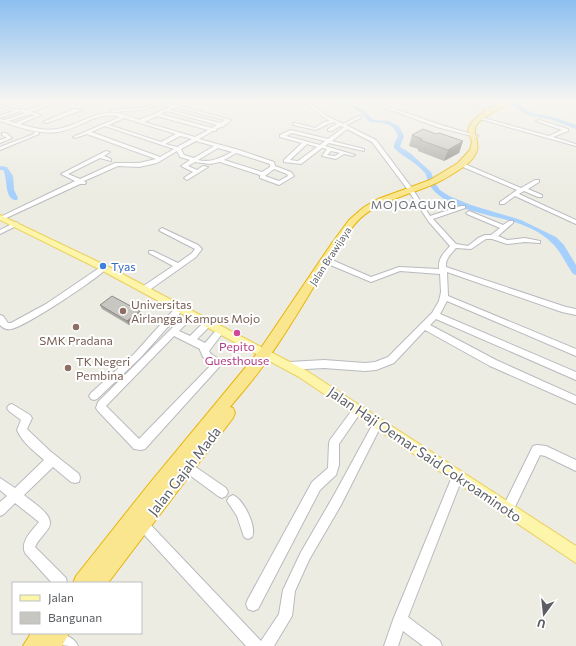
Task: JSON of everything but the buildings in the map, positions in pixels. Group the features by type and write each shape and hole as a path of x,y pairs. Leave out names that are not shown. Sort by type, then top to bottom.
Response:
{"highway":[{"name":"Jalan Brawijaya","path":"429,185 451,172 467,160 475,145 475,131"},
{"name":"Jalan Brawijaya","path":"314,285 344,231 360,214 381,201 448,178 465,166 477,151 478,141 474,136"},
{"name":"Jalan Brawijaya","path":"183,463 254,368 267,357 314,285 350,233 364,216 382,203 411,191"},
{"name":"Jalan Gajah Mada","path":"97,582 116,550 142,524 183,463 267,357"},
{"path":"84,582 116,550 183,463"},
{"path":"34,646 56,639"}],"main road":[{"name":"Jalan Haji Oemar Said Cokroaminoto","path":"3,218 145,289 267,357 289,366 358,409 576,555"}],"street":[{"path":"34,131 38,133"},
{"path":"0,146 38,133 53,131"},
{"path":"125,131 161,144 205,167"},
{"path":"171,131 199,138"},
{"path":"176,131 270,162 273,164 273,167 289,173 291,176 280,183 262,177 263,174 224,161 206,163 192,161"},
{"path":"3,218 118,166 132,168 157,164 164,158 180,153 199,138 212,131"},
{"path":"291,131 282,136 353,155"},
{"path":"292,131 362,150"},
{"path":"306,143 286,161 298,164 329,142 339,131"},
{"path":"355,131 375,142 429,218 454,246 469,248 480,238 493,237 507,242 525,240 538,242"},
{"path":"457,131 474,136"},
{"path":"530,131 576,145"},
{"path":"550,137 563,131"},
{"path":"75,137 86,132 164,158"},
{"path":"0,146 10,138 4,134"},
{"path":"161,144 180,134"},
{"path":"197,172 184,166 218,146"},
{"path":"330,149 324,156 336,158 343,153"},
{"path":"81,183 64,174 108,152"},
{"path":"186,178 205,167 224,161 238,152"},
{"path":"99,156 109,160"},
{"path":"465,166 540,196"},
{"path":"263,174 273,167"},
{"path":"502,202 537,181"},
{"path":"515,194 576,222"},
{"path":"429,218 463,208"},
{"path":"469,213 505,228"},
{"path":"493,237 511,222"},
{"path":"0,232 16,224"},
{"path":"145,289 194,255 199,249 196,246 162,230"},
{"path":"289,366 318,364 365,367 380,365 391,360 434,315 444,297 445,292 442,270 444,258 454,246"},
{"path":"151,252 178,266"},
{"path":"330,262 371,280 399,269 442,270 565,310 576,312"},
{"path":"0,318 3,324 7,326 24,320 71,291 104,268"},
{"path":"444,297 576,353"},
{"path":"94,396 138,355 180,308"},
{"path":"192,314 101,405 101,408 138,445 141,445 217,364 217,361 204,352 205,347 221,330"},
{"path":"434,315 576,376"},
{"path":"191,340 208,323"},
{"path":"424,326 493,363 576,400"},
{"path":"174,332 205,347"},
{"path":"12,408 27,418 22,432 52,460 75,478"},
{"path":"253,604 313,490 332,471 334,464 334,444 358,409"},
{"path":"266,646 285,616 289,590 305,556 337,501 378,423"},
{"path":"508,509 537,450 546,450 576,466"},
{"path":"0,510 52,460"},
{"path":"183,463 222,492"},
{"path":"391,646 458,476"},
{"path":"0,483 45,520 45,524 30,543 29,549 60,582"},
{"path":"233,501 242,513 248,533"},
{"path":"142,524 256,646"},
{"path":"400,620 435,646"}],"waterway":[{"path":"399,131 401,136 397,144 397,148 408,154 429,173 432,183 446,198 468,207 512,219 543,233 557,243 576,272"},
{"path":"0,168 5,168 8,172 14,198"}],"place":[{"name":"Tyas","path":"103,266"},
{"name":"Universitas Airlangga Kampus Mojo","path":"123,311"},
{"name":"SMK Pradana","path":"76,327"},
{"name":"Pepito Guesthouse","path":"237,333"},
{"name":"TK Negeri Pembina","path":"68,368"}],"district":[{"name":"MOJOAGUNG","path":"414,204"}]}
